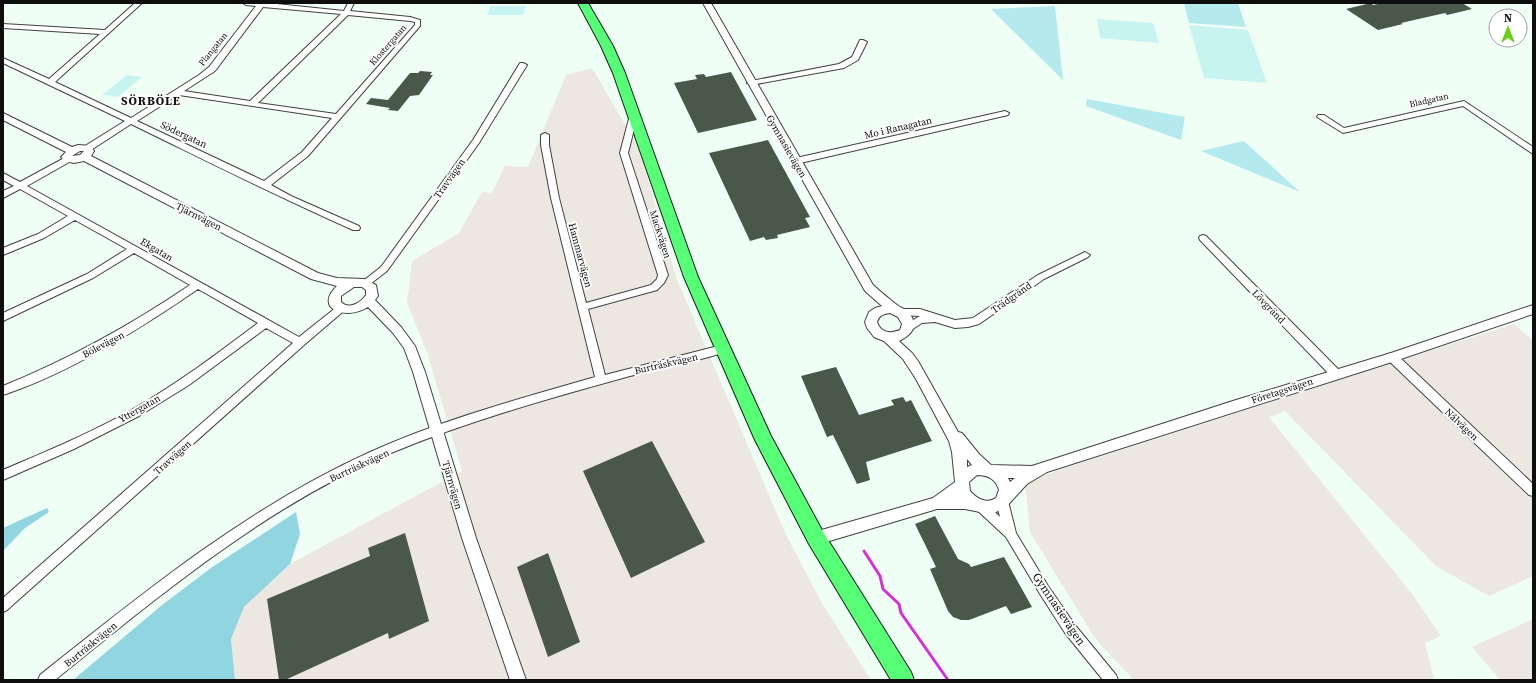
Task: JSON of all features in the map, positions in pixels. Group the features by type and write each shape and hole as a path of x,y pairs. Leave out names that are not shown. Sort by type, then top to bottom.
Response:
{"highway":[{"path":"583,3 607,46 619,73 691,277 764,440 816,538 903,680"}],"street":[{"path":"49,83 139,3"},
{"name":"Klostergatan","path":"246,3 346,12 418,21 418,25 305,154 265,185"},
{"path":"252,104 346,12 351,3"},
{"name":"Gymnasievägen","path":"707,3 751,83 869,288 898,311"},
{"name":"Plangatan","path":"86,153 132,122 196,83 212,69 262,4"},
{"path":"3,26 107,32"},
{"path":"751,83 841,66 855,58 862,42"},
{"name":"Södergatan","path":"3,60 265,185 288,198 356,228"},
{"name":"Travvägen","path":"366,283 384,269 394,256 476,141 523,65"},
{"path":"178,93 338,117"},
{"name":"Bladgatan","path":"1320,117 1343,131 1464,103 1533,151"},
{"name":"Mackvägen","path":"583,307 654,288 661,282 663,275 624,153 634,113"},
{"name":"Mo i Ranagatan","path":"796,161 1005,114"},
{"path":"3,116 70,155"},
{"name":"Hammarvägen","path":"545,134 545,145 555,198 601,380"},
{"path":"3,195 21,186 70,155 78,148 86,153"},
{"name":"Tjärnvägen","path":"86,153 315,276 334,281 352,283"},
{"name":"Ekgatan","path":"3,176 76,216 197,286 300,342"},
{"path":"3,252 42,236 76,216"},
{"name":"Lövgränd","path":"1203,238 1335,373"},
{"path":"3,317 90,276 134,249"},
{"name":"Trädgränd","path":"898,311 924,313 958,325 964,325 976,321 1041,276 1085,255"},
{"name":"Tjärnvägen","path":"315,276 336,295"},
{"path":"352,283 366,283 373,290 373,294 369,301 356,309 341,309 334,302 336,295 342,288 352,283"},
{"name":"Bölevägen","path":"3,391 91,351 140,324 197,286"},
{"name":"Gymnasievägen","path":"869,288 873,316"},
{"name":"Tjärnvägen","path":"369,301 398,330 409,346 420,372 469,538 518,680"},
{"name":"Travvägen","path":"3,606 300,342 341,309"},
{"name":"Företagsvägen","path":"1003,499 1019,481 1032,472 1140,435 1392,356 1533,309"},
{"path":"909,358 907,319 898,311 882,310 873,316 870,321 874,330 878,334 888,338 909,358 952,431 974,458 1000,478 1005,488 1003,499 1011,535"},
{"path":"888,338 895,337 920,320 935,318"},
{"name":"Yttergatan","path":"3,475 57,452 135,412 207,367 265,323"},
{"name":"Burträskvägen","path":"45,680 140,604 231,536 292,498 357,463 437,430 504,408 601,380 722,349"},
{"name":"Nålvägen","path":"1392,356 1533,491"},
{"path":"952,431 958,447 965,495 1011,535"},
{"path":"938,503 962,482 966,474 971,471 990,470"},
{"name":"Företagsvägen","path":"990,470 1032,472"},
{"path":"816,538 938,503 965,503 979,506 993,506 1003,499"},
{"name":"Gymnasievägen","path":"1011,535 1044,590 1066,622 1111,680"}],"shaded area":[{"path":"1184,3 1238,3 1246,27 1189,23"},
{"path":"490,6 526,6 523,15 487,15"},
{"path":"1055,6 1063,80 991,9"},
{"path":"1097,19 1153,23 1159,43 1100,38"},
{"path":"1189,25 1248,30 1267,83 1204,78"},
{"path":"592,68 639,148 676,277 786,535 823,605 871,680 235,680 231,639 244,607 290,564 462,471 428,355 407,303 412,261 459,233 482,192 492,193 505,166 528,167 566,75"},
{"path":"127,75 142,77 118,97 102,95"},
{"path":"1087,99 1185,117 1181,140 1086,106"},
{"path":"1244,141 1300,192 1201,151"},
{"path":"1514,324 1533,341 1533,576 1489,596 1436,566 1285,411 1269,417 1412,594 1441,636 1425,643 1434,680 1134,680 1100,644 1091,632 1030,532 1025,483 1059,470"},
{"path":"47,508 49,512 25,528 3,551 3,528"},
{"path":"296,512 300,534 290,564 244,607 231,639 235,680 73,680 162,605 211,568"},
{"path":"1533,619 1533,680 1500,680 1472,647"}],"building":[{"path":"1371,3 1373,5 1382,3 1462,3 1472,9 1447,15 1445,13 1378,30 1346,9"},
{"path":"420,71 432,72 430,75 433,75 419,95 410,96 398,111 388,110 390,108 366,104 371,98 388,100 410,73 418,73"},
{"path":"731,72 757,120 698,133 674,83 697,79 695,75 704,74 706,77"},
{"path":"768,140 810,217 805,218 810,227 777,235 778,238 766,240 764,237 750,241 709,153"},
{"path":"836,367 859,415 894,405 891,400 903,397 906,402 911,400 932,441 866,462 870,480 857,484 833,435 827,437 801,376"},
{"path":"652,441 705,542 631,578 583,471"},
{"path":"935,516 958,559 969,564 971,567 1004,557 1032,607 1011,614 1006,606 969,620 961,620 953,617 948,611 930,569 936,567 915,524"},
{"path":"405,533 429,621 389,639 388,633 285,680 279,680 267,599 370,556 368,548"},
{"path":"548,553 580,642 548,657 517,567"}],"waterway":[{"path":"864,551 880,576 883,589 899,604 901,613 948,680"}],"district":[{"name":"SÖRBÖLE","path":"151,101"}]}
